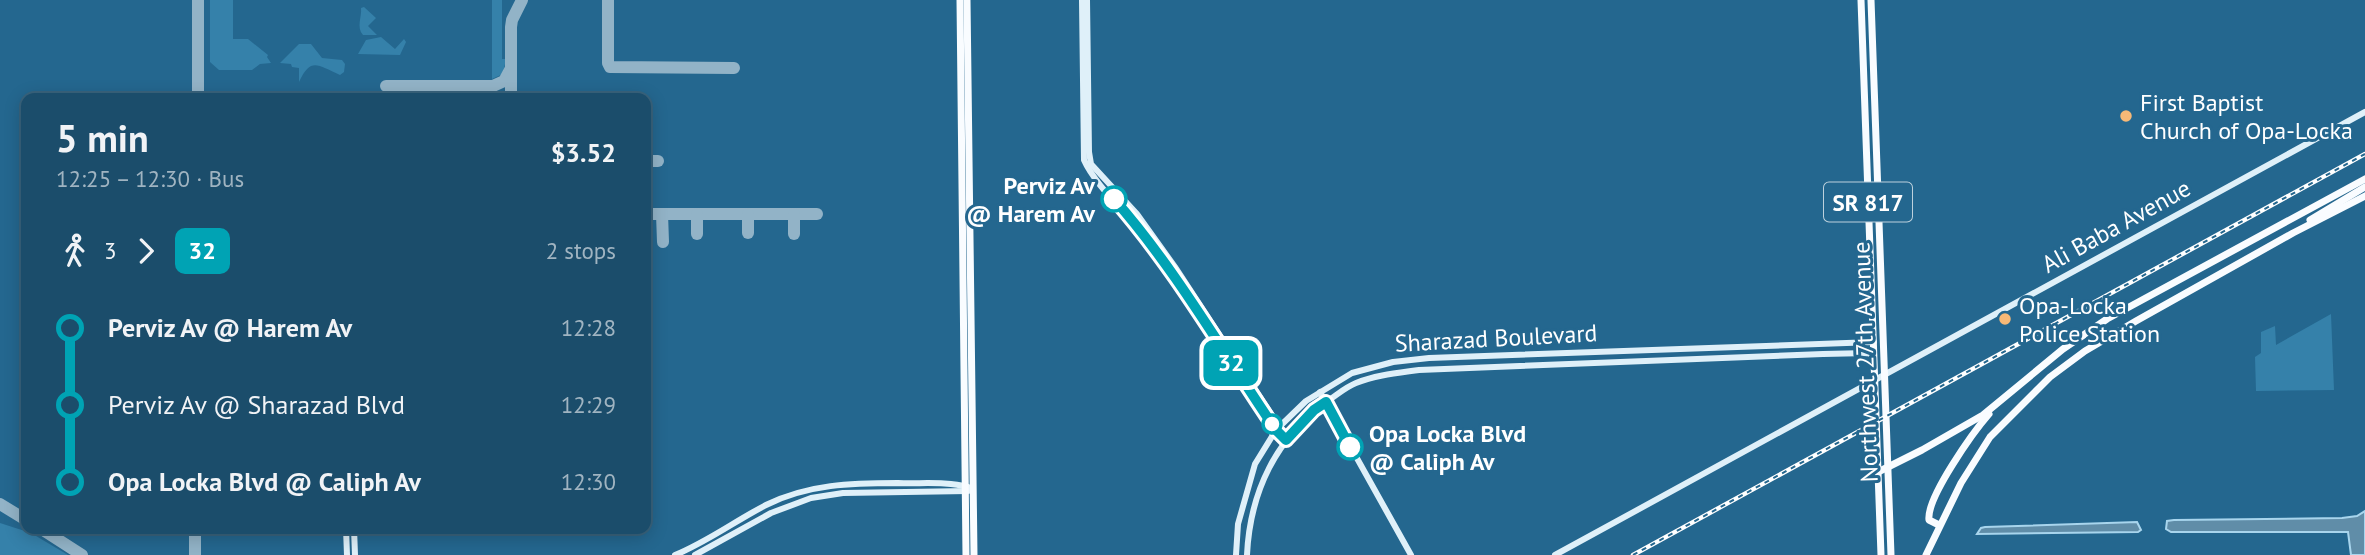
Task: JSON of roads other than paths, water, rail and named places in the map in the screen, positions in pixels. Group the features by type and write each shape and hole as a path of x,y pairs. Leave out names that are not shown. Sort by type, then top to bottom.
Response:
{"main road":[{"path":"960,0 968,489 974,555"},
{"path":"966,555 967,0"},
{"name":"Northwest 27th Avenue","path":"1861,0 1881,555"},
{"name":"Northwest 27th Avenue","path":"1871,0 1891,555"},
{"path":"1878,472 1983,415 2063,349 2107,319 2365,179"},
{"path":"2293,233 2331,206 2365,187"},
{"path":"1926,555 1961,483 1990,437 2050,377 2095,345 2293,233 2365,196"},
{"path":"1874,342 1884,353"},
{"path":"1939,526 1929,520 1930,507 1959,453 1977,427 2002,399"}],"street":[{"path":"1082,0 1084,160 1170,271 1278,428"},
{"path":"1087,0 1088,152 1091,164 1144,225 1286,440"},
{"name":"Ali Baba Avenue","path":"1555,555 2365,112"},
{"name":"Sharazad Boulevard","path":"1236,555 1238,524 1255,464 1278,428 1306,401 1352,373 1393,362 1418,359 1874,342"},
{"path":"1671,348 1671,360"},
{"name":"Sharazad Boulevard","path":"1247,555 1255,500 1265,472 1286,440 1314,410 1356,383 1419,370 1864,353 1874,356"},
{"path":"1320,392 1411,555"},
{"path":"675,555 775,501 810,489 835,485 908,483 968,489"},
{"path":"824,495 835,485"},
{"path":"695,555 771,513 799,501 843,493 968,489"},
{"path":"346,534 347,555"},
{"path":"354,534 355,555"}],"railway":[{"path":"1633,555 2365,154"}],"place":[{"name":"First Baptist Church of Opa-Locka","path":"2126,116"},
{"name":"Perviz Av @ Harem Av","path":"1114,199"},
{"name":"Opa-Locka Police Station","path":"2005,319"},
{"name":"Opa Locka Blvd @ Caliph Av","path":"1350,447"}]}
